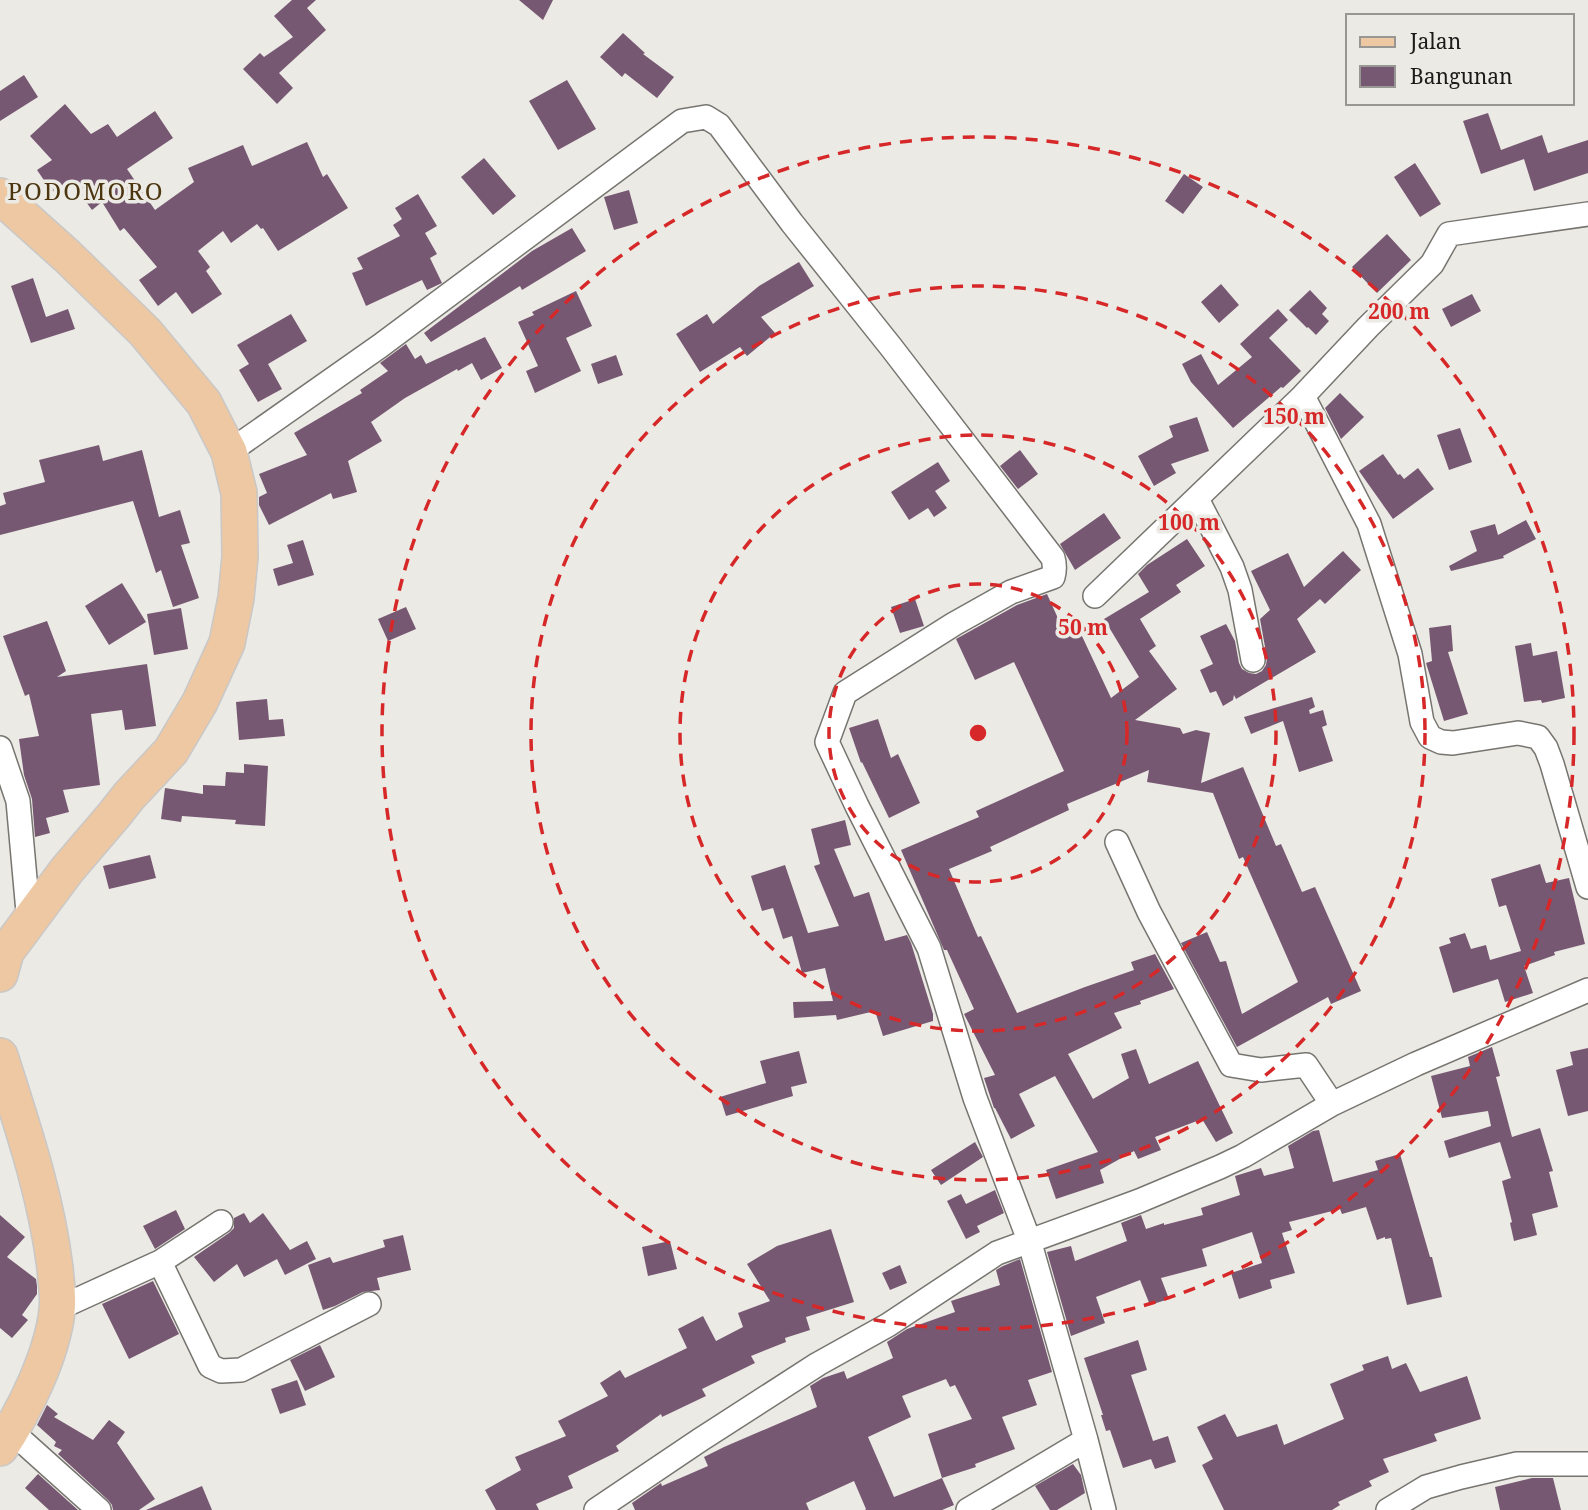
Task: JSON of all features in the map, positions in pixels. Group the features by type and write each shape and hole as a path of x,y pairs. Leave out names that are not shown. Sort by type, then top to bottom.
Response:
{"main road":[{"path":"0,196 145,332 204,403 229,452 239,493 240,557 236,598 227,643 200,702 171,751 66,870 6,952 0,974"},
{"path":"0,1056 25,1132 41,1194 52,1244 57,1309 44,1364 4,1434"}],"street":[{"path":"229,452 380,346 682,121 706,117 719,125 792,223 891,346 1055,564 1053,577 1011,592 954,624 845,693 827,742 929,948 975,1098 1029,1240 1104,1510"},
{"path":"1095,596 1303,396 1432,264 1449,234 1588,214"},
{"path":"1303,396 1369,524 1410,654 1422,722 1430,737 1441,743 1518,733 1538,737 1552,764 1588,887"},
{"path":"1197,499 1231,566 1240,590 1253,660"},
{"path":"0,748 29,923"},
{"path":"1117,842 1149,912 1231,1065 1261,1070 1306,1065 1332,1104"},
{"path":"596,1510 818,1364 888,1325 997,1253 1060,1231 1220,1167 1332,1104 1416,1063 1588,990"},
{"path":"57,1309 160,1262 221,1222"},
{"path":"160,1262 210,1366 221,1371 241,1370 369,1304"},
{"path":"4,1434 99,1510"},
{"path":"968,1510 1086,1440"},
{"path":"1388,1510 1426,1486 1517,1464 1588,1464"}],"building":[{"path":"292,0 316,0 307,8 326,30 279,73 293,88 277,104 243,69 260,53 264,57 293,37 274,16"},
{"path":"519,0 553,0 543,20"},
{"path":"623,33 645,53 643,54 674,77 657,98 625,73 622,77 600,57"},
{"path":"24,75 38,97 0,121 0,91"},
{"path":"567,80 596,129 558,150 529,101"},
{"path":"65,104 91,134 108,124 117,137 155,111 173,138 127,169 155,210 194,182 188,168 243,145 252,166 307,142 323,177 327,174 348,208 278,251 263,228 257,224 231,243 223,231 198,251 210,267 206,271 222,294 192,314 176,292 158,306 139,280 157,267 124,228 120,231 102,202 92,210 70,180 52,192 37,170 52,160 30,136"},
{"path":"1488,113 1501,150 1542,135 1548,153 1588,140 1588,173 1534,191 1524,159 1481,174 1463,121"},
{"path":"484,158 516,196 493,215 461,177"},
{"path":"1415,163 1441,204 1420,217 1394,177"},
{"path":"1184,174 1203,187 1183,214 1165,201"},
{"path":"629,190 638,223 614,230 604,197"},
{"path":"418,194 437,226 425,233 437,254 430,258 442,283 427,290 422,280 366,306 352,273 363,269 357,258 400,236 393,225 402,219 395,208"},
{"path":"572,228 586,251 522,290 520,286 431,342 424,333 532,251"},
{"path":"1387,234 1411,260 1377,293 1352,267"},
{"path":"799,262 814,286 761,317 775,333 747,356 740,347 700,372 676,334 707,314 713,324 759,286"},
{"path":"33,278 46,317 68,309 75,329 31,343 11,286"},
{"path":"1221,284 1239,305 1219,323 1201,302"},
{"path":"1310,290 1327,308 1322,314 1329,321 1316,335 1289,310"},
{"path":"576,291 592,326 566,338 581,371 535,393 526,371 538,366 518,322 534,315 532,312"},
{"path":"1472,294 1481,311 1451,327 1442,309"},
{"path":"1278,309 1288,320 1269,338 1301,371 1233,428 1191,382 1182,364 1201,354 1218,385 1252,357 1240,344"},
{"path":"291,314 307,341 268,364 282,389 258,402 239,370 249,364 237,345"},
{"path":"485,337 502,368 481,380 472,363 405,398 371,422 382,441 348,461 357,492 333,499 331,493 269,525 259,505 259,497 267,493 259,474 307,455 294,433 362,393 360,390 388,371 380,363 406,344 415,359 421,355 426,364"},
{"path":"616,355 623,375 598,384 591,364"},
{"path":"1340,393 1364,417 1341,439 1325,408"},
{"path":"1197,417 1209,451 1171,464 1176,473 1154,486 1138,456 1173,437 1169,426"},
{"path":"1460,428 1472,462 1449,470 1437,435"},
{"path":"99,445 103,461 142,450 159,517 180,510 190,543 181,545 199,598 173,607 161,570 156,573 133,501 0,535 0,506 6,504 3,493 45,482 39,460"},
{"path":"1020,450 1038,474 1018,489 1000,466"},
{"path":"1383,454 1398,475 1404,479 1418,468 1434,489 1393,519 1359,471"},
{"path":"938,462 950,481 935,491 947,508 934,517 928,508 909,520 891,492"},
{"path":"1104,513 1121,538 1075,570 1060,544"},
{"path":"1526,520 1536,539 1503,556 1504,558 1451,571 1449,566 1477,551 1470,531 1495,524 1498,535"},
{"path":"1187,539 1205,566 1176,585 1181,592 1140,619 1156,646 1149,651 1177,689 1135,720 1180,728 1183,734 1196,730 1210,733 1201,783 1243,767 1276,846 1281,844 1302,892 1315,887 1361,991 1331,1004 1328,997 1237,1047 1181,943 1207,932 1220,962 1226,961 1242,1014 1298,982 1243,857 1239,859 1213,793 1147,782 1149,770 1067,804 1069,810 990,847 992,851 949,869 978,937 981,936 1017,1013 1134,970 1131,962 1155,954 1174,989 1114,1013 1122,1028 1068,1054 1093,1099 1129,1078 1121,1054 1136,1049 1149,1084 1198,1061 1233,1133 1216,1142 1202,1119 1155,1137 1161,1150 1138,1159 1134,1151 1100,1170 1104,1183 1056,1199 1046,1170 1098,1152 1055,1076 1019,1094 1035,1126 1011,1139 994,1108 984,1078 995,1075 964,1014 974,1009 947,950 944,950 901,850 979,817 976,811 1064,771 1014,662 975,680 956,639 1017,605 1047,594 1061,625 1074,619 1111,698 1139,677 1104,619 1149,592 1138,574"},
{"path":"303,540 314,575 278,586 273,569 293,563 287,545"},
{"path":"1343,551 1361,570 1325,604 1320,599 1297,619 1316,652 1236,699 1234,695 1233,700 1223,706 1216,691 1210,693 1200,670 1213,664 1200,636 1226,624 1235,641 1242,669 1256,674 1262,671 1267,658 1260,619 1270,610 1251,571 1288,553 1304,587"},
{"path":"122,583 146,622 109,645 85,606"},
{"path":"915,599 924,626 900,633 891,607"},
{"path":"406,607 416,629 388,641 378,619"},
{"path":"181,608 188,649 154,655 147,614"},
{"path":"47,621 66,671 57,677 147,664 156,726 125,730 122,710 91,714 100,785 63,790 69,812 46,818 50,833 35,837 32,799 24,775 19,739 39,736 29,694 25,696 3,636"},
{"path":"1451,625 1453,651 1448,652 1468,714 1444,721 1426,663 1432,661 1429,628"},
{"path":"1531,643 1533,656 1557,651 1565,698 1542,703 1541,700 1524,702 1515,646"},
{"path":"1312,697 1315,707 1309,710 1310,714 1323,710 1327,725 1322,727 1333,761 1299,772 1283,721 1251,734 1244,717"},
{"path":"267,699 269,720 283,719 285,736 239,740 236,702"},
{"path":"878,719 891,758 898,754 920,803 889,818 861,763 849,728"},
{"path":"244,764 268,766 265,826 235,824 236,820 182,816 181,822 161,819 165,788 203,794 203,785 225,786 226,772 244,773"},
{"path":"845,820 851,845 834,849 854,897 869,892 885,941 907,935 933,1021 883,1036 875,1011 837,1020 836,1015 794,1018 793,1002 833,1001 825,968 802,973 792,936 783,939 773,908 762,911 751,876 785,865 808,933 839,926 814,866 820,864 811,829"},
{"path":"150,855 156,878 109,889 103,866"},
{"path":"1540,864 1546,883 1569,878 1585,944 1554,952 1555,955 1524,966 1533,993 1505,1002 1498,979 1453,993 1439,947 1451,943 1449,938 1465,933 1471,949 1486,945 1490,960 1521,951 1506,905 1499,907 1491,879"},
{"path":"1492,1047 1500,1076 1496,1077 1512,1137 1540,1128 1553,1171 1549,1172 1558,1207 1532,1214 1537,1235 1514,1241 1502,1181 1511,1178 1500,1142 1449,1158 1444,1141 1491,1126 1488,1111 1442,1118 1431,1076 1470,1066 1468,1057"},
{"path":"1588,1048 1588,1111 1568,1116 1556,1070 1573,1065 1570,1052"},
{"path":"799,1051 807,1083 791,1087 793,1096 726,1116 720,1097 766,1083 760,1061"},
{"path":"1319,1130 1333,1182 1378,1170 1375,1161 1400,1154 1442,1297 1407,1305 1391,1238 1377,1240 1366,1207 1342,1214 1340,1209 1289,1222 1292,1230 1282,1233 1295,1273 1270,1280 1272,1288 1239,1299 1231,1273 1262,1263 1252,1232 1202,1249 1207,1266 1161,1278 1169,1299 1150,1305 1140,1280 1096,1297 1105,1323 1071,1336 1047,1252 1071,1246 1075,1261 1127,1241 1121,1223 1141,1215 1146,1229 1203,1215 1201,1208 1240,1195 1235,1176 1261,1168 1264,1176 1294,1168 1288,1146"},
{"path":"975,1142 983,1157 941,1185 931,1170"},
{"path":"995,1190 1004,1213 977,1226 980,1232 966,1239 947,1201 961,1194 966,1204"},
{"path":"176,1210 185,1229 155,1249 143,1226"},
{"path":"244,1213 250,1223 263,1213 290,1250 307,1241 316,1259 285,1275 277,1259 244,1277 237,1264 214,1282 194,1257 229,1233 234,1228 234,1218"},
{"path":"0,1215 25,1237 7,1257 36,1279 37,1286 37,1294 22,1315 28,1320 12,1338 0,1328"},
{"path":"831,1229 854,1302 806,1317 810,1330 785,1338 786,1342 751,1356 755,1363 702,1389 706,1396 662,1417 661,1414 616,1446 619,1451 568,1476 573,1488 536,1504 539,1510 496,1510 485,1490 521,1470 515,1457 566,1436 558,1421 608,1396 600,1383 620,1370 625,1378 687,1348 678,1329 703,1316 716,1341 743,1327 738,1313 770,1301 747,1264 777,1246"},
{"path":"403,1235 411,1270 377,1278 380,1290 363,1292 323,1310 308,1265 330,1257 333,1263 385,1247 383,1240"},
{"path":"670,1241 677,1269 648,1276 642,1247"},
{"path":"1020,1259 1052,1372 1028,1380 1037,1405 1002,1417 1015,1449 975,1464 976,1467 942,1478 954,1505 942,1510 865,1510 854,1481 806,1503 809,1510 635,1510 632,1503 661,1483 662,1486 708,1466 704,1457 817,1407 810,1386 823,1378 844,1371 847,1379 893,1358 887,1342 907,1329 955,1312 951,1301 1000,1285 996,1270","holes":["946,1379 950,1387 955,1385 972,1419 928,1434 942,1478 894,1497 868,1437 911,1417 902,1396"]},
{"path":"900,1265 907,1283 890,1290 882,1273"},
{"path":"153,1281 179,1334 129,1359 102,1304"},
{"path":"1138,1340 1147,1370 1131,1375 1153,1441 1168,1436 1176,1462 1155,1469 1151,1459 1123,1468 1110,1430 1106,1431 1084,1358"},
{"path":"320,1345 335,1377 305,1391 290,1360"},
{"path":"1388,1356 1392,1369 1406,1363 1420,1392 1467,1376 1481,1419 1434,1434 1437,1441 1383,1459 1389,1472 1369,1481 1372,1486 1338,1502 1340,1505 1332,1510 1224,1510 1202,1465 1213,1459 1197,1427 1225,1414 1237,1437 1277,1424 1284,1445 1344,1419 1330,1384 1364,1370 1362,1365"},
{"path":"297,1380 306,1405 280,1414 271,1389"},
{"path":"47,1405 58,1414 54,1417 93,1440 109,1420 125,1432 117,1443 155,1499 139,1510 113,1510 108,1500 58,1454 62,1450 54,1446 56,1442 37,1425"},
{"path":"1073,1464 1081,1475 1085,1493 1057,1510 1050,1510 1035,1486"},
{"path":"38,1474 78,1510 49,1510 25,1488"},
{"path":"1532,1478 1553,1478 1561,1510 1500,1510 1495,1487"},
{"path":"202,1486 212,1510 146,1510"}],"district":[{"name":"PODOMORO","path":"86,190"}]}
